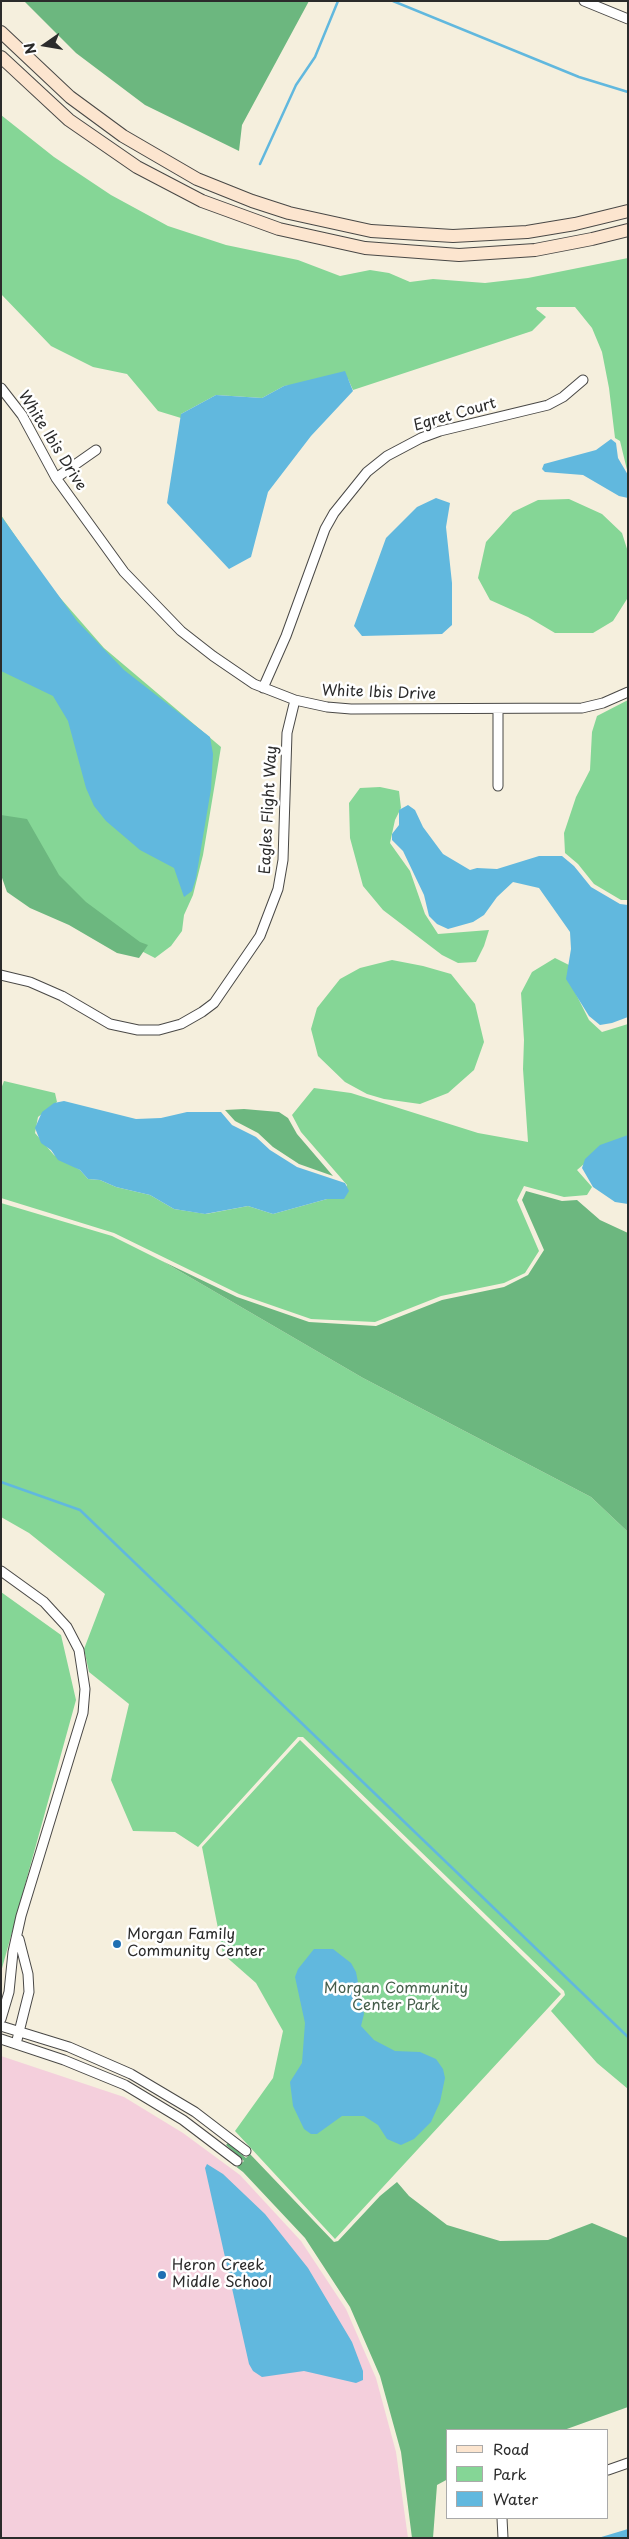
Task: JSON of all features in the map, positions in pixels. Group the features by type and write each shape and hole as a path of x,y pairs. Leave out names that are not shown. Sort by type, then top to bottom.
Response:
{"main road":[{"path":"1,32 70,97 129,140 198,179 252,201 289,213 371,231 462,236 528,232 575,224 626,210"},
{"path":"1,57 69,120 137,167 202,201 287,232 365,248 459,255 544,248 628,230"}],"street":[{"path":"584,1 628,19"},
{"name":"Egret Court","path":"263,688 286,636 325,529 334,512 367,472 392,453 421,438 440,431 548,405 563,397 583,380"},
{"name":"White Ibis Drive","path":"1,388 22,415 56,478 112,557 150,601 213,656 263,688 295,700 350,709 582,708 603,703 628,692"},
{"path":"56,478 96,450"},
{"name":"Eagles Flight Way","path":"1,975 30,982 62,996 110,1024 138,1030 159,1030 180,1024 214,1003 260,936 278,889 283,860 287,733 295,700"},
{"path":"498,709 498,786"},
{"path":"1,1571 44,1602 66,1627 80,1656 85,1689 83,1713 18,1931 9,1992 1,2019"},
{"path":"16,2044 29,1992 28,1974 21,1952 18,1931"},
{"path":"1,2026 69,2047 130,2074 164,2092 246,2151"},
{"path":"1,2040 74,2063 125,2086 155,2102 214,2142 237,2161"},
{"path":"609,2470 628,2463"},
{"path":"502,2519 503,2538"}],"shaded area":[{"name":"Heron Creek Middle School","path":"1,2056 124,2097 183,2133 240,2175 301,2241 346,2309 376,2378 396,2452 408,2538 1,2538"}],"green space":[{"path":"24,1 309,1 242,125 239,151 145,105 76,53"},
{"path":"1,115 54,157 111,195 168,226 226,245 298,260 340,276 370,270 389,273 410,282 433,279 485,283 528,278 628,258 628,474 620,441 615,438 609,388 602,352 592,328 575,307 537,307 536,309 546,317 532,331 353,390 348,379 284,386 262,398 216,395 181,414 181,418 158,411 127,374 93,367 51,346 1,294"},
{"path":"569,499 602,514 622,533 628,552 627,599 613,621 593,633 555,633 528,617 490,600 478,578 486,542 513,512 538,500"},
{"path":"1,515 48,584 104,648 221,747 203,855 193,895 184,915 182,931 171,946 155,958 118,939 1,816"},
{"path":"628,700 628,900 621,900 594,884 578,864 565,853 564,833 576,797 590,770 592,732 597,716"},
{"path":"380,787 399,791 401,808 395,820 390,843 410,871 425,914 438,934 489,930 476,962 458,963 442,955 383,910 363,886 350,838 349,803 360,788"},
{"path":"1,815 27,819 59,875 86,902 140,942 148,945 139,958 117,953 69,925 30,908 7,892 1,875"},
{"path":"555,958 573,967 573,988 589,1020 602,1032 628,1024 628,1143 591,1158 577,1170 592,1187 587,1195 564,1197 524,1186 517,1200 539,1251 525,1273 504,1283 441,1296 375,1322 311,1319 239,1294 114,1233 1,1198 1,1089 4,1081 55,1093 57,1102 38,1117 35,1133 54,1155 80,1170 88,1179 100,1180 116,1187 150,1195 174,1209 206,1214 248,1206 273,1214 327,1199 340,1199 347,1185 301,1132 292,1115 314,1088 351,1093 478,1133 528,1142 523,1069 524,1040 521,993 532,972"},
{"path":"392,960 451,974 475,1004 484,1042 474,1070 448,1093 420,1104 384,1099 367,1094 345,1082 318,1056 311,1029 317,1008 340,979 360,968"},
{"path":"244,1109 279,1112 288,1118 297,1134 333,1176 299,1164 273,1147 258,1133 235,1121 225,1110"},
{"path":"526,1191 562,1201 577,1200 600,1220 628,1233 628,1532 591,1497 363,1378 162,1261 237,1297 309,1322 376,1326 442,1300 504,1287 528,1275 544,1250 522,1200"},
{"path":"1,1203 112,1236 162,1261 363,1378 591,1497 628,1532 628,2089 597,2063 551,2011 565,1995 564,1991 303,1737 298,1737 198,1847 175,1832 133,1831 111,1780 129,1704 89,1672 84,1649 105,1594 29,1533 1,1517"},
{"path":"1,1592 61,1635 76,1700 1,1972"},
{"name":"Morgan Community Center Park","path":"300,1740 561,1994 335,2239 235,2131 273,2078 283,2031 256,1983 223,1954 202,1847"},
{"path":"228,2143 246,2158 250,2154 334,2242 338,2241 380,2196 397,2182 409,2196 447,2225 500,2241 548,2240 592,2223 628,2238 628,2407 567,2429 446,2429 446,2480 437,2485 433,2538 412,2538 401,2452 380,2376 350,2307 305,2238 243,2172 218,2153 237,2167 244,2161 226,2145"}],"water":[{"path":"345,371 353,391 311,436 268,492 251,557 229,569 167,503 181,414 216,395 262,398 284,386"},
{"path":"611,439 616,443 618,458 628,475 628,498 619,496 583,475 545,472 542,469 544,464 596,450"},
{"path":"436,498 450,503 446,527 452,583 452,625 442,634 362,636 354,626 386,538 417,507"},
{"path":"1,516 77,621 124,670 210,737 213,754 211,789 196,878 192,891 184,897 174,868 140,850 106,821 94,806 86,788 68,721 53,696 1,671"},
{"path":"408,805 415,810 423,827 443,854 470,870 477,868 497,869 539,856 562,856 574,866 591,887 620,904 628,905 628,1017 600,1025 589,1016 566,979 571,949 570,932 539,888 513,882 497,897 484,915 473,922 448,929 437,924 429,916 424,895 403,851 392,840 392,834 399,825 399,810"},
{"path":"64,1101 136,1119 161,1118 187,1112 221,1112 232,1125 256,1137 270,1150 297,1167 345,1183 349,1191 344,1199 327,1199 273,1214 248,1206 205,1214 174,1209 150,1195 116,1187 100,1180 88,1179 80,1170 58,1160 51,1150 41,1143 35,1128 42,1112 54,1103"},
{"path":"628,1135 628,1204 615,1202 593,1187 582,1168 585,1159 600,1145"},
{"path":"314,1949 333,1949 351,1963 356,1972 364,2014 361,2026 374,2040 395,2051 420,2052 436,2059 443,2069 445,2078 440,2102 431,2122 414,2139 401,2145 387,2139 378,2125 364,2116 342,2116 317,2134 311,2134 304,2129 293,2106 290,2082 302,2063 305,2023 295,1977 298,1969"},
{"path":"207,2164 223,2174 265,2214 308,2268 352,2342 363,2371 363,2380 356,2383 304,2371 262,2377 253,2371 249,2364 205,2168"},
{"path":"628,2529 628,2538 598,2538"}],"waterway":[{"path":"260,164 296,85 315,57 338,1"},
{"path":"393,1 579,77 628,92"},
{"path":"1,1482 80,1510 628,2037"}],"place":[{"name":"Morgan Family Community Center","path":"117,1944"},
{"name":"Heron Creek Middle School","path":"162,2275"}]}
